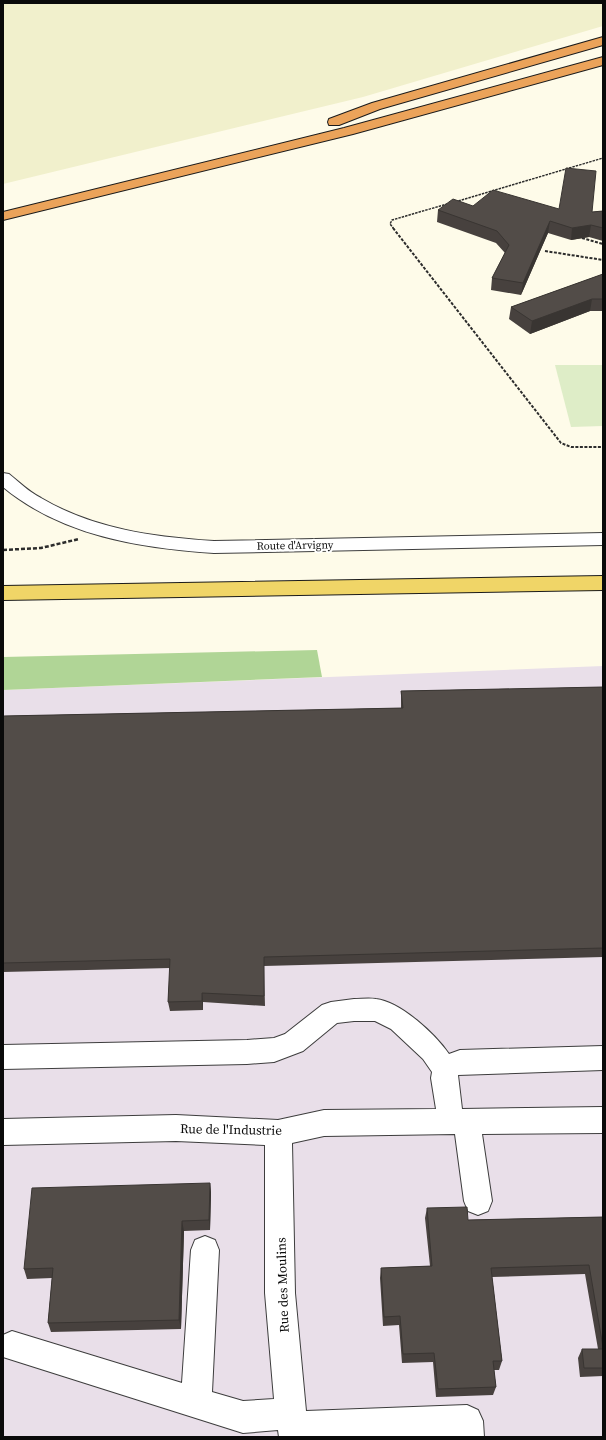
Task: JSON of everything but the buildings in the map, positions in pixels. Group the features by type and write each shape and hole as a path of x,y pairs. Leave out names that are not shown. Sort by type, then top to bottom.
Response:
{"highway":[{"path":"330,124 376,106 603,41"},
{"path":"3,204 330,124 603,50"},
{"path":"3,216 340,133 603,61"}],"main road":[{"path":"3,593 603,583"}],"street":[{"name":"Route d'Arvigny","path":"3,478 34,502 57,514 101,530 155,542 183,545 214,546 603,539"},
{"path":"3,1057 247,1052 274,1050 294,1043 331,1013 354,1010 377,1010 400,1021 432,1051 445,1070"},
{"path":"478,1201 459,1121 444,1078 445,1070 448,1066 460,1062 603,1058"},
{"name":"Rue de l'Industrie","path":"3,1132 176,1128 278,1133 324,1123 603,1120"},
{"name":"Rue des Moulins","path":"278,1133 280,1293 293,1426"},
{"path":"196,1403 205,1250"},
{"path":"12,1346 243,1417 293,1426 467,1421 468,1437"}],"path":[{"path":"603,158 392,220 390,224 561,443 571,447 603,447"},
{"path":"582,238 603,244"},
{"path":"545,251 603,260"},
{"path":"3,550 35,550 60,545 101,530"}],"shaded area":[{"path":"603,666 603,1437 3,1437 3,690"}],"green space":[{"path":"3,3 603,3 603,26 363,97 3,184"},
{"path":"555,365 603,365 603,426 571,427"},
{"path":"317,650 322,677 3,690 3,657"}]}
